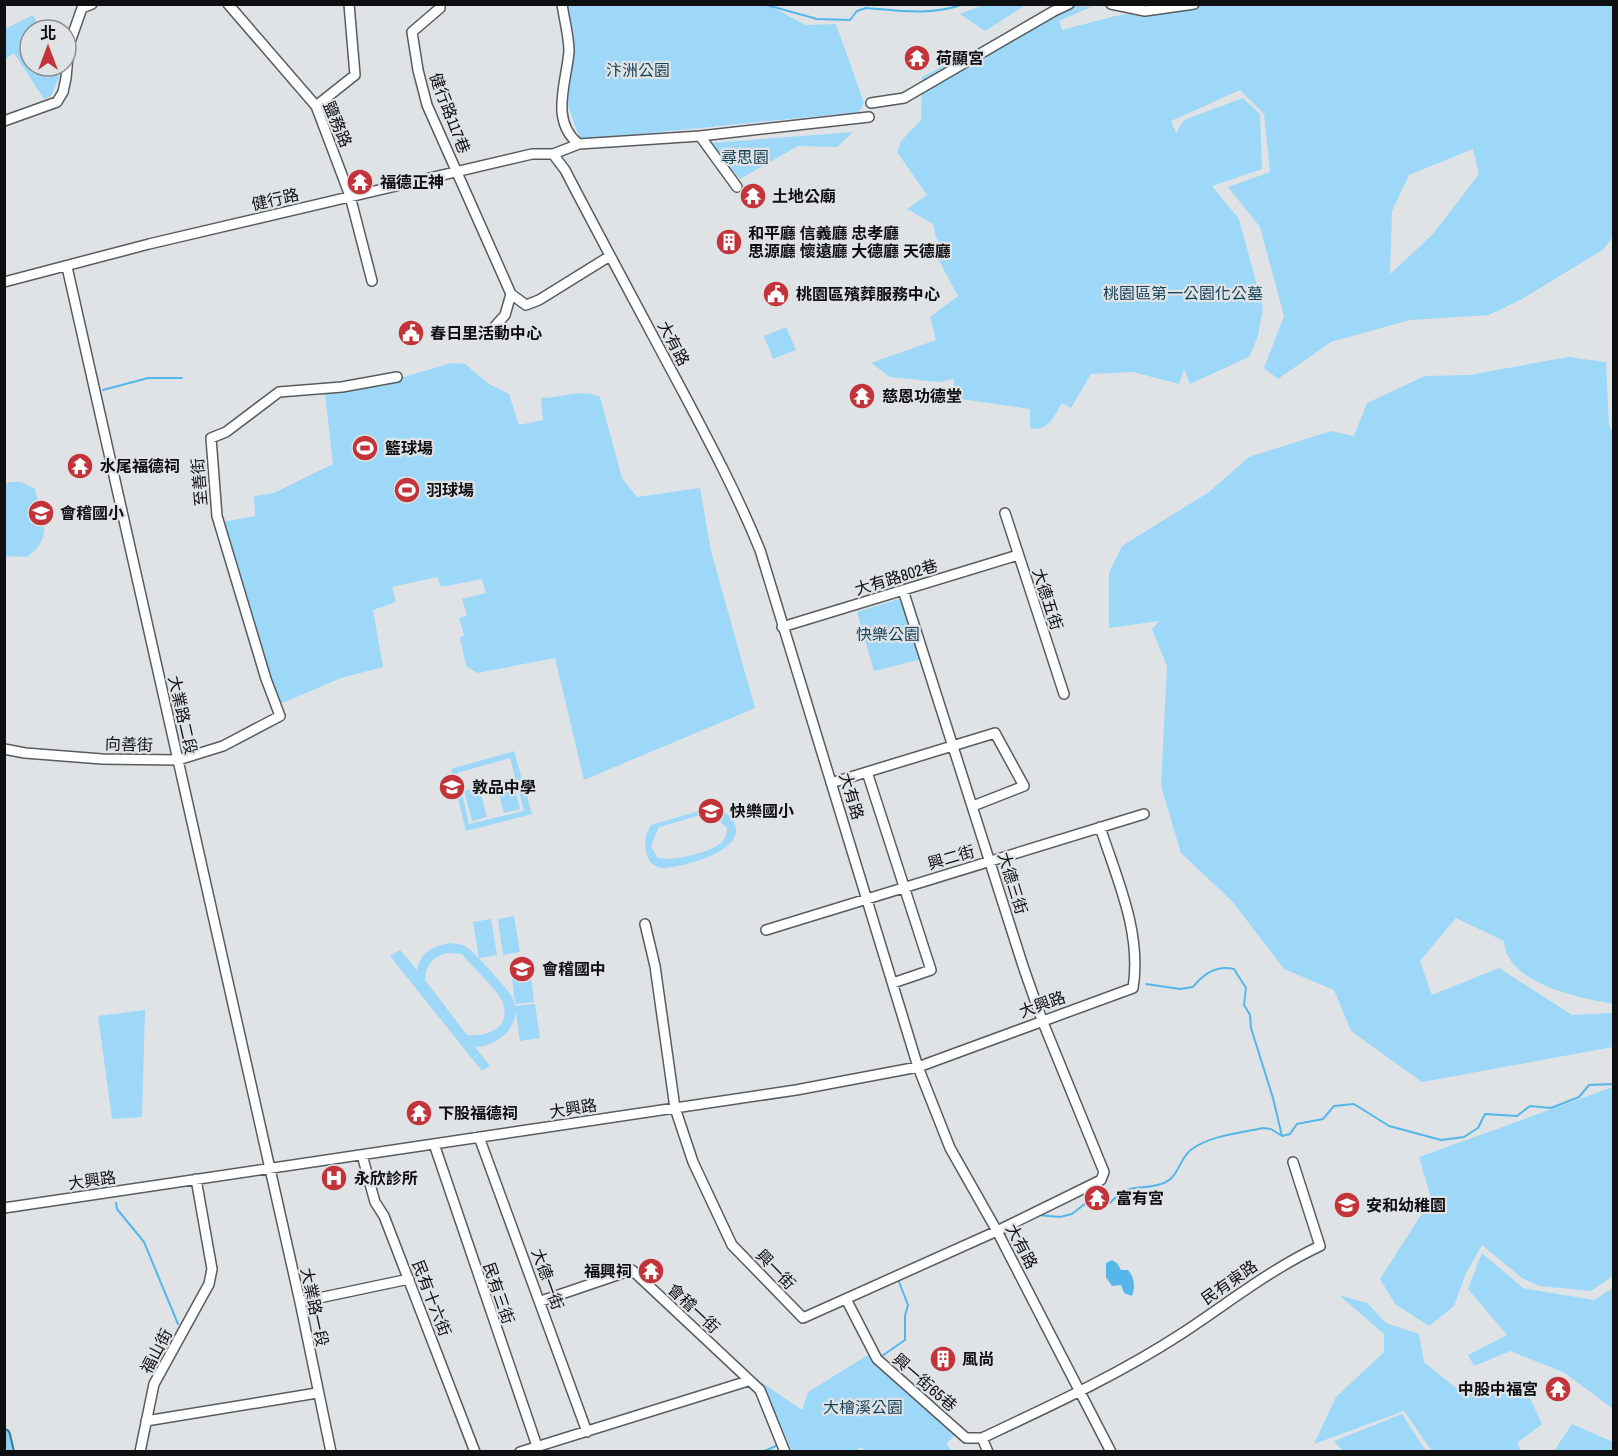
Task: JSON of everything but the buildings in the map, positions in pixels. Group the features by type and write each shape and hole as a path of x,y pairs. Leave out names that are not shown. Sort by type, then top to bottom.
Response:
{"main road":[{"path":"4,1435 8,1452"}],"street":[{"path":"4,121 57,102 63,92 69,45 82,8 92,4"},
{"name":"鹽務路","path":"228,4 316,106 350,196 372,281"},
{"path":"316,106 355,75 349,4"},
{"name":"健行路117巷","path":"440,4 440,8 412,32 427,105 457,172"},
{"path":"562,4 569,49 560,94 561,107 572,139 579,144"},
{"path":"871,103 904,98 1069,4"},
{"path":"1112,4 1157,11 1194,4"},
{"name":"健行路","path":"4,282 149,244 350,196 532,154 553,154 579,144 700,136 869,117"},
{"path":"700,136 737,187"},
{"name":"大有路","path":"553,154 565,170 724,469 750,524 868,897 918,1067 950,1148 1082,1391 1111,1452"},
{"path":"457,172 511,294 526,305 539,300 610,256"},
{"name":"大業路二段","path":"67,267 269,1168"},
{"path":"489,333 505,315 511,294"},
{"name":"至善街","path":"280,716 266,679 217,516 211,438 226,432 279,392 342,387 397,377"},
{"name":"大德五街","path":"1005,513 1064,694"},
{"name":"大有路802巷","path":"782,627 1018,555"},
{"name":"大德三街","path":"903,590 1042,1020 1104,1172 1101,1180"},
{"name":"向善街","path":"4,749 25,753 102,759 178,760 224,746 280,716"},
{"path":"831,783 995,733 1024,786 973,806"},
{"path":"867,772 931,969 893,983"},
{"name":"興二街","path":"766,930 1143,814"},
{"name":"大興路","path":"4,1208 675,1108 918,1067 1133,988 1137,964 1133,932 1100,827"},
{"name":"興一街","path":"645,924 655,966 675,1108 706,1192 732,1245 803,1318 997,1232 1101,1180"},
{"name":"大德一街","path":"479,1137 541,1301 586,1431"},
{"name":"民有三街","path":"434,1144 538,1449"},
{"name":"民有十六街","path":"362,1155 375,1202 384,1216 475,1452"},
{"name":"民有東路","path":"1082,1391 1182,1334 1281,1264 1320,1246 1293,1162"},
{"name":"大業路一段","path":"269,1168 331,1452"},
{"name":"福山街","path":"140,1452 154,1384 209,1284 212,1269 196,1179"},
{"name":"會稽一街","path":"541,1301 632,1270 760,1390 784,1450"},
{"path":"300,1302 409,1279"},
{"name":"興一街65巷","path":"846,1299 877,1359 966,1438 982,1438"},
{"path":"520,1452 538,1449 586,1431 748,1381"},
{"path":"988,1452 982,1438 1082,1391"},
{"path":"146,1421 317,1393"}],"green space":[{"name":"汴洲公園","path":"766,4 806,25 836,24 864,103 859,112 580,140 566,99 573,55 567,5"},
{"path":"986,4 1026,5 985,31 960,14"},
{"name":"桃園區第一公園化公墓","path":"1193,4 1613,5 1613,236 1604,249 1522,299 1489,315 1410,320 1331,342 1278,379 1264,368 1284,316 1260,227 1228,187 1270,172 1264,114 1240,90 1171,121 1176,133 1184,120 1243,98 1260,114 1262,169 1212,186 1239,219 1263,308 1258,336 1249,357 1190,384 1184,369 1179,384 1133,372 1091,374 1071,408 1062,403 1046,426 1036,429 1030,428 1030,409 954,398 954,379 939,382 890,377 871,363 936,340 930,317 958,296 935,253 942,247 936,237 933,224 907,209 927,195 897,152 901,141 921,120 922,77 1060,5 1091,7 1059,21 1062,30 1115,16","holes":["1473,149 1479,174 1433,234 1390,274 1392,211 1409,175"]},
{"path":"18,22 18,59 14,53 5,59 5,29"},
{"path":"30,78 59,78 51,96 44,99"},
{"name":"尋思園","path":"853,132 837,147 798,146 740,179 711,143"},
{"path":"786,327 796,350 773,359 764,336"},
{"path":"1568,357 1606,362 1609,426 1613,433 1613,1004 1565,993 1531,978 1517,968 1508,956 1504,941 1456,918 1420,961 1432,995 1499,968 1572,1015 1613,1013 1613,1047 1422,1082 1351,1031 1334,990 1284,969 1232,901 1181,853 1161,786 1167,666 1152,629 1159,621 1109,628 1109,573 1122,546 1209,492 1249,457 1331,431 1354,436 1367,403 1425,376 1469,375"},
{"path":"451,363 465,364 489,384 509,394 519,425 543,420 541,398 579,393 600,397 622,478 637,497 700,488 711,551 755,708 584,780 555,658 477,673 466,666 460,638 464,635 459,618 467,615 462,599 486,593 482,579 441,587 437,577 392,587 396,602 373,610 383,667 341,678 280,704 222,522 255,516 254,496 274,493 333,464 325,393 373,386"},
{"path":"21,482 35,489 43,518 44,534 36,550 27,557 7,556 5,559 5,484"},
{"name":"快樂公園","path":"902,598 922,659 874,671 857,612"},
{"path":"514,751 532,814 466,831 451,769","holes":["510,758 524,811 469,824 457,773"]},
{"path":"512,778 520,809 504,813 496,782"},
{"path":"479,787 487,817 472,821 464,791"},
{"path":"716,806 731,818 736,830 733,840 724,849 695,862 666,868 653,864 646,852 646,838 651,825","holes":["711,812 727,828 724,839 717,846 691,856 671,859 657,857 651,846 659,827"]},
{"path":"514,916 520,952 503,955 498,919"},
{"path":"491,919 497,955 479,958 473,922"},
{"path":"444,944 462,945 472,952 509,993 515,1007 512,1024 501,1038 493,1043 475,1047 490,1066 482,1071 390,956 400,950 417,970 425,954","holes":["449,953 462,954 502,1001 504,1018 501,1024 490,1032 467,1035 425,980 429,965 439,956"]},
{"path":"530,965 534,1002 515,1004 511,968"},
{"path":"535,1004 540,1038 520,1041 515,1006"},
{"path":"145,1010 142,1117 112,1119 98,1016"},
{"path":"1613,1087 1613,1276 1591,1291 1540,1286 1522,1278 1482,1245 1466,1273 1454,1306 1429,1326 1395,1304 1380,1279 1421,1215 1430,1195 1419,1157"},
{"path":"1482,1253 1523,1288 1594,1300 1613,1288 1613,1409 1565,1373 1510,1351 1474,1366 1468,1355 1507,1335 1468,1289"},
{"path":"1339,1295 1367,1303 1386,1323 1419,1334 1424,1362 1456,1388 1523,1383 1542,1424 1517,1443 1521,1451 1432,1451 1404,1411 1314,1444 1336,1397 1384,1352 1384,1334"},
{"name":"大檜溪公園","path":"868,1355 956,1434 946,1444 952,1451 866,1452 861,1447 855,1451 792,1451 761,1382 802,1410 808,1392"},
{"path":"1402,1414 1426,1451 1343,1451 1334,1441"},
{"path":"1572,1424 1613,1442 1613,1451 1554,1451"}],"shaded area":[{"path":"1112,1260 1121,1270 1128,1270 1132,1276 1134,1289 1132,1296 1124,1293 1121,1285 1112,1286 1106,1277 1106,1263"}],"waterway":[{"path":"763,4 817,19 850,20 857,11 866,8 927,11 964,4"},
{"path":"103,390 148,378 182,378"},
{"path":"1146,984 1180,989 1193,987 1211,971 1222,968 1234,969 1246,988 1244,1005 1250,1015 1251,1028 1273,1098 1282,1136"},
{"path":"1038,1215 1060,1217 1072,1214 1086,1203 1110,1203 1124,1191 1156,1186 1169,1180 1184,1157 1200,1144 1227,1135 1263,1128 1271,1129 1282,1136 1290,1134 1297,1124 1323,1119 1334,1106 1354,1104 1389,1126 1441,1140 1464,1137 1478,1128 1485,1114 1517,1116 1530,1106 1551,1108 1579,1097 1589,1085 1614,1084"},
{"path":"116,1203 117,1209 144,1242 178,1324"},
{"path":"882,1356 905,1340 905,1316 908,1305 899,1282"},
{"path":"762,1452 778,1445"}],"place":[{"name":"荷顯宮","path":"917,58"},
{"name":"福德正神","path":"360,182"},
{"name":"土地公廟","path":"753,196"},
{"name":"和平廳 信義廳 忠孝廳 思源廳 懷遠廳 大德廳 天德廳","path":"729,242"},
{"name":"桃園區殯葬服務中心","path":"776,294"},
{"name":"春日里活動中心","path":"411,333"},
{"name":"慈恩功德堂","path":"862,396"},
{"name":"籃球場","path":"365,448"},
{"name":"水尾福德祠","path":"80,466"},
{"name":"羽球場","path":"407,490"},
{"name":"會稽國小","path":"41,513"},
{"name":"敦品中學","path":"452,787"},
{"name":"快樂國小","path":"711,811"},
{"name":"會稽國中","path":"522,969"},
{"name":"下股福德祠","path":"419,1113"},
{"name":"永欣診所","path":"334,1178"},
{"name":"富有宮","path":"1097,1198"},
{"name":"安和幼稚園","path":"1347,1205"},
{"name":"福興祠","path":"651,1271"},
{"name":"風尚","path":"943,1359"},
{"name":"中股中福宮","path":"1558,1389"}]}
